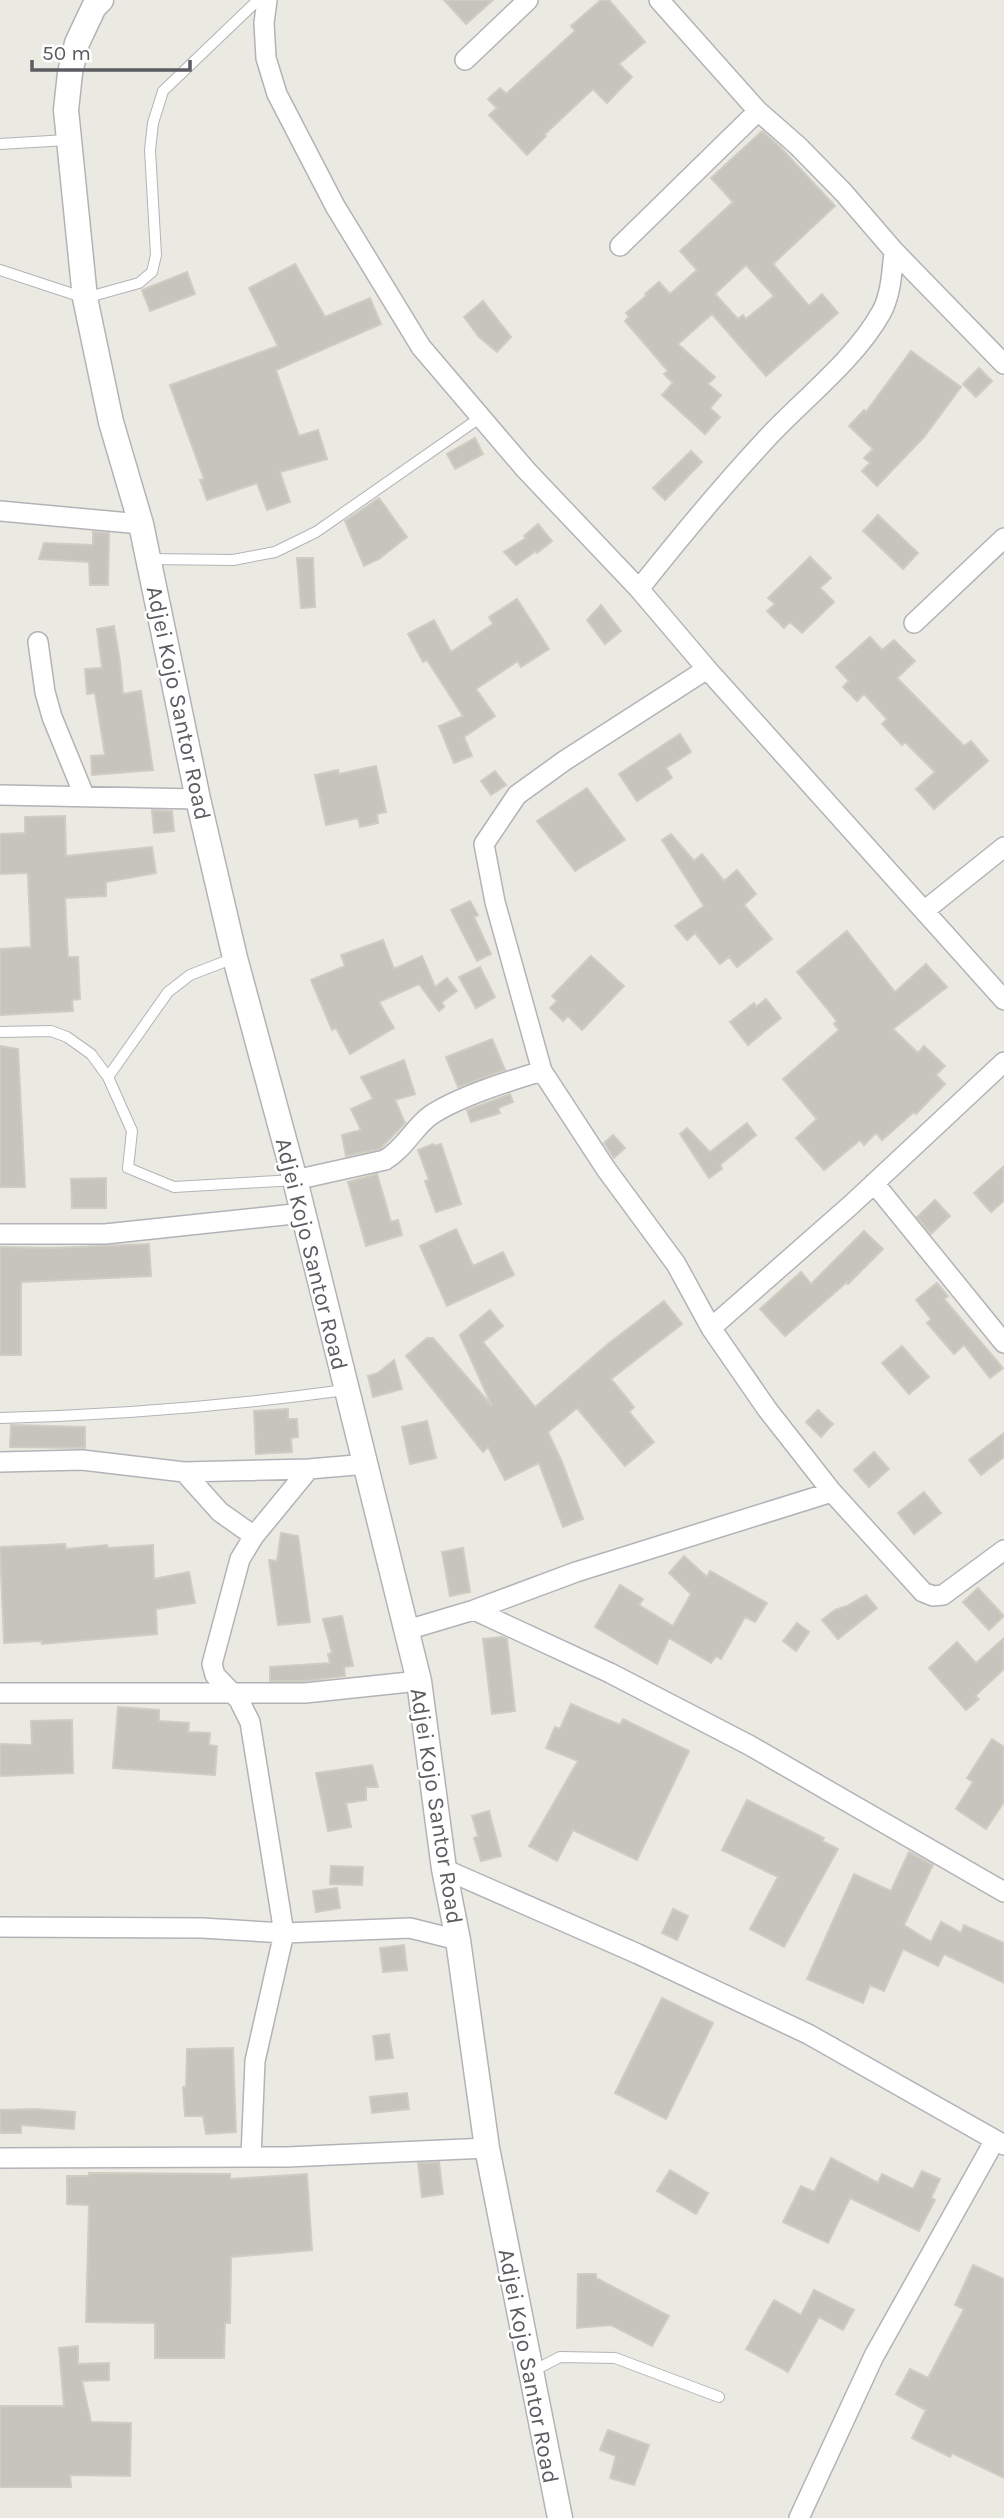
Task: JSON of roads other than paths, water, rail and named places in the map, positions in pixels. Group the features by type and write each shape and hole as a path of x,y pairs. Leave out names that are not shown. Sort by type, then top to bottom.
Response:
{"street":[{"name":"Adjei Kojo Santor Road","path":"101,0 94,7 77,43 66,110 85,298 111,422 149,559 198,799 235,958 295,1180 419,1681 444,1870 458,1940 487,2148 560,2518"},
{"path":"267,0 264,23 266,58 277,94 335,206 421,347 526,470 639,589 1004,1000"},
{"path":"464,60 528,0"},
{"path":"659,0 758,111 816,165 1004,365"},
{"path":"620,246 758,111"},
{"path":"639,589 734,475 865,338 883,311 890,285 894,251"},
{"path":"0,511 141,524"},
{"path":"914,623 1004,538"},
{"path":"38,642 45,692 52,717 84,795"},
{"path":"708,669 597,739 517,795 484,844 495,902 542,1071 606,1169 676,1264 711,1328 767,1409 832,1492 923,1592 933,1597 943,1595 1004,1550"},
{"path":"0,795 198,799"},
{"path":"924,911 1004,847"},
{"path":"711,1328 874,1184 1004,1062"},
{"path":"295,1180 385,1160 396,1154 429,1116 513,1079 542,1071"},
{"path":"874,1184 1004,1343"},
{"path":"0,1234 105,1234 303,1213"},
{"path":"0,1462 82,1460 184,1472 309,1469 367,1464"},
{"path":"251,2157 256,2061 284,1933 250,1722 239,1700 215,1675 212,1664 240,1559 254,1536 309,1469"},
{"path":"184,1472 220,1512 254,1536"},
{"path":"407,1630 474,1610 576,1572 832,1492"},
{"path":"474,1610 610,1673 749,1745 1004,1892"},
{"path":"0,1693 305,1693 419,1681"},
{"path":"444,1870 638,1954 808,2035 1000,2143 874,2356 799,2518"},
{"path":"0,1927 202,1928 284,1933 410,1928 458,1940"},
{"path":"0,2158 251,2157 487,2148"}],"lane":[{"path":"0,270 85,298 139,283 152,272 156,255 150,150 153,123 163,91 258,0"},
{"path":"0,144 68,140"},
{"path":"149,559 233,560 275,552 316,531 481,417"},
{"path":"108,1077 168,992 190,975 235,958"},
{"path":"0,1032 51,1031 67,1037 91,1054 108,1077 132,1131 128,1168 174,1187 295,1180"},
{"path":"0,1418 111,1415 259,1402 345,1390"},
{"path":"530,2373 560,2357 615,2358 719,2397"}]}
